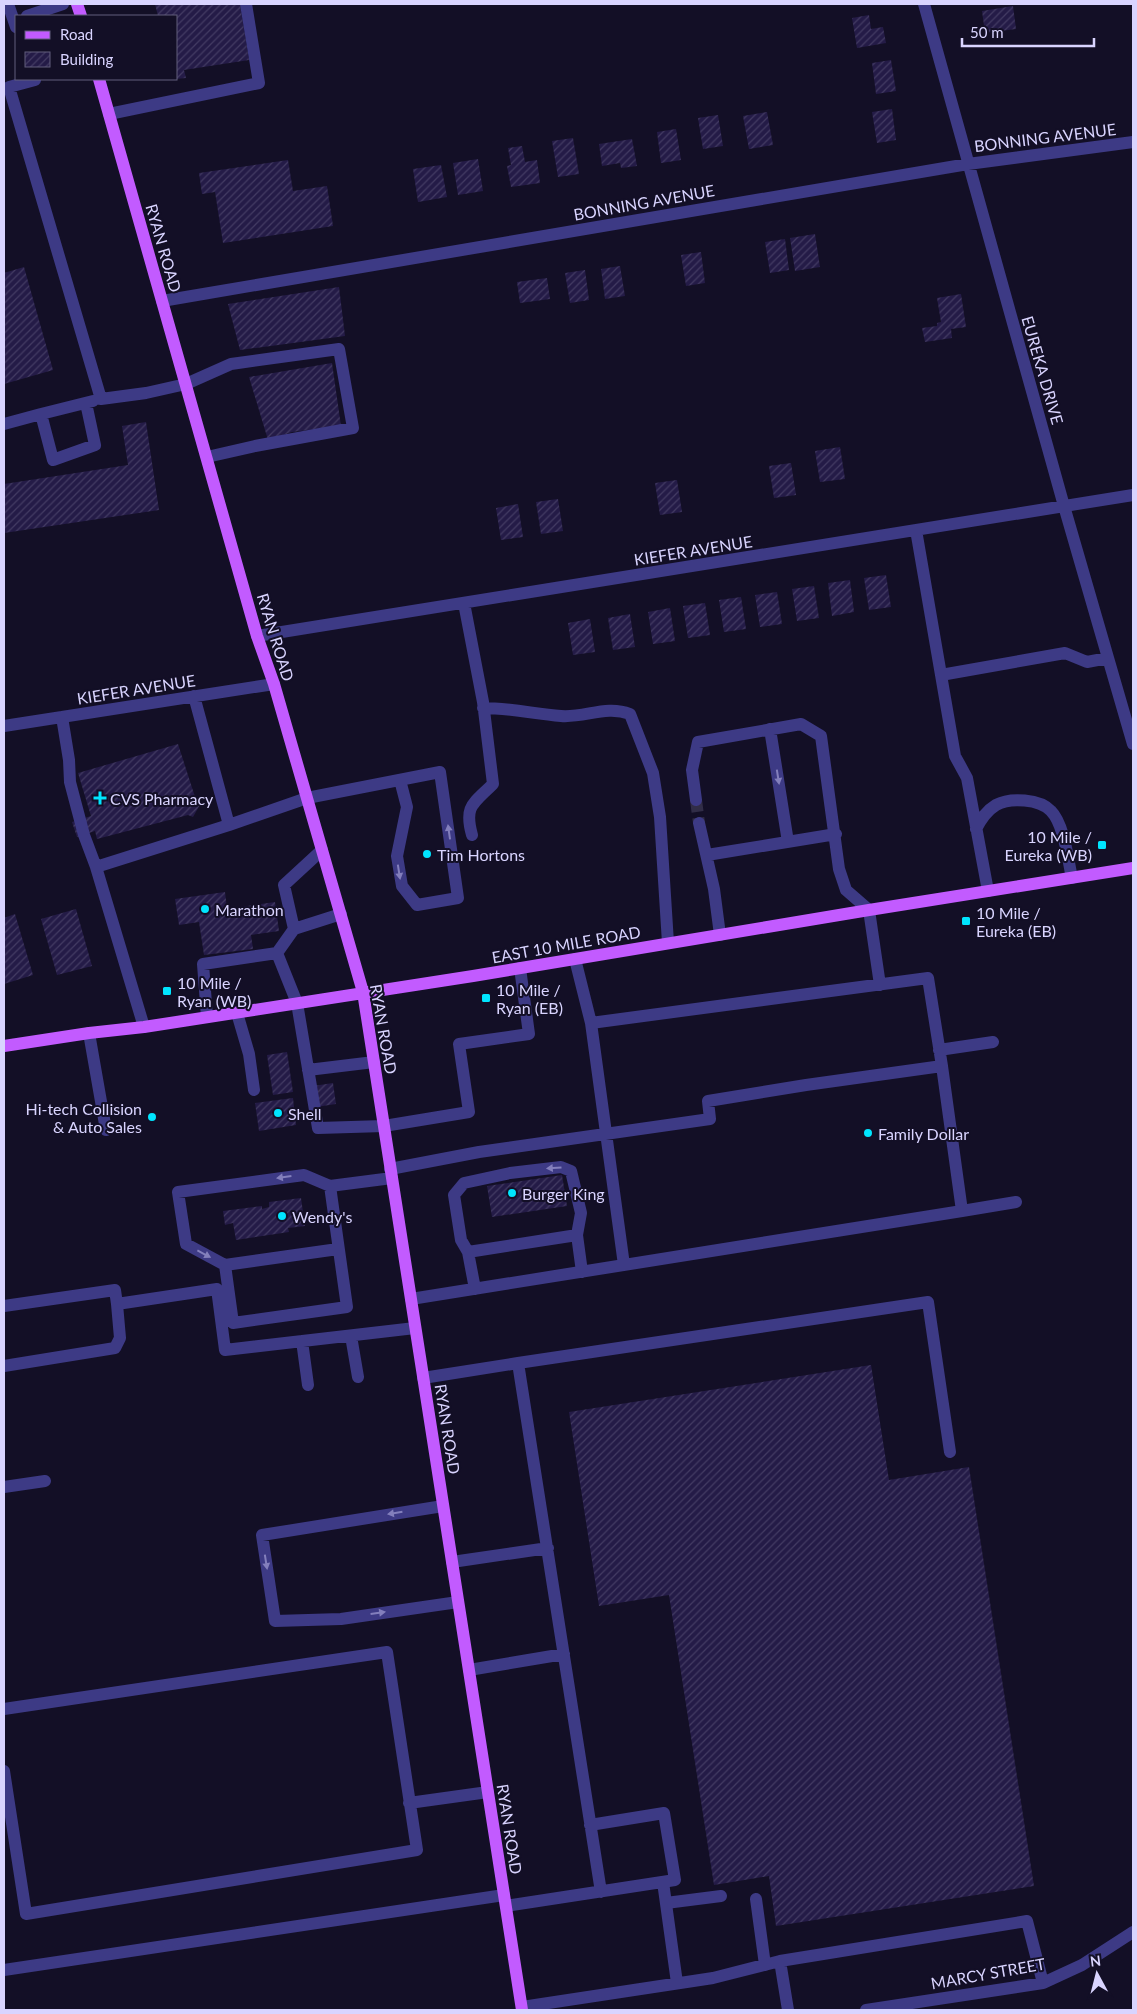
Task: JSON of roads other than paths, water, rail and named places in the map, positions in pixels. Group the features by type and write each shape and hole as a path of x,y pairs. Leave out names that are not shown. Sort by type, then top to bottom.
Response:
{"main road":[{"name":"RYAN ROAD","path":"99,80 257,636 274,684 363,992 522,2009"},
{"name":"EAST 10 MILE ROAD","path":"4,1046 90,1032 144,1027 237,1013 1133,868"}],"street":[{"path":"8,4 12,22"},
{"path":"29,15 63,4"},
{"path":"109,114 259,83 246,4"},
{"name":"EUREKA DRIVE","path":"924,4 1064,506 1133,744"},
{"path":"32,80 6,87 101,399"},
{"name":"BONNING AVENUE","path":"162,301 968,164 1133,142"},
{"path":"4,424 101,399 146,393 186,384 231,364 339,349 353,428 207,457"},
{"path":"42,414 53,460 95,445 86,403"},
{"name":"KIEFER AVENUE","path":"257,636 1133,495"},
{"path":"916,530 955,756 967,778 988,891"},
{"path":"464,603 483,708 493,784 472,805 468,820 472,835"},
{"path":"941,675 1065,653 1087,662 1108,658"},
{"name":"KIEFER AVENUE","path":"4,726 274,684"},
{"path":"194,696 229,825"},
{"path":"483,708 503,708 563,716 618,710 630,714 653,773 660,817 668,944"},
{"path":"62,717 69,760 70,782 84,834 96,867 144,1027"},
{"path":"696,800 692,770 698,742 801,724 821,736 836,834 839,869 846,890 869,910 880,985"},
{"path":"770,729 788,842"},
{"path":"96,867 307,798 440,772 458,898 418,905 402,886 396,856 407,807 400,780"},
{"path":"976,829 983,815 997,805 1012,801 1031,801 1051,811 1062,833 1072,878"},
{"path":"699,823 714,889 720,935"},
{"path":"707,855 836,834"},
{"path":"294,929 284,885 322,850"},
{"path":"207,1017 203,964 277,953 294,929 341,914"},
{"path":"277,953 297,1003 318,1128 384,1126 469,1112 459,1044 529,1034 520,968"},
{"path":"574,959 591,1023 624,1265"},
{"path":"591,1023 928,978 962,1211"},
{"path":"237,1013 249,1054 254,1090"},
{"path":"90,1032 106,1130"},
{"path":"939,1050 993,1042"},
{"path":"308,1070 374,1062"},
{"path":"338,1248 224,1265 186,1244 178,1192 304,1175 330,1186 479,1152 710,1119 708,1101 942,1066"},
{"path":"475,1289 468,1252 461,1240 454,1195 464,1184 510,1172 561,1167 572,1171 581,1213 577,1235 582,1272"},
{"path":"224,1265 233,1322 347,1307 330,1186"},
{"path":"411,1299 1016,1202"},
{"path":"468,1252 577,1235"},
{"path":"117,1304 217,1289 225,1350 415,1328"},
{"path":"4,1306 115,1290 120,1338 115,1348 4,1366"},
{"path":"423,1378 928,1302 950,1452"},
{"path":"351,1336 358,1377"},
{"path":"302,1341 308,1385"},
{"path":"518,1364 601,1892"},
{"path":"4,1487 45,1481"},
{"path":"443,1506 262,1535 276,1621 341,1619 458,1602"},
{"path":"452,1562 548,1548"},
{"path":"4,1709 387,1652 417,1850 26,1914 4,1772"},
{"path":"469,1670 564,1654"},
{"path":"409,1803 488,1792"},
{"path":"4,1970 505,1900 601,1892 675,1880 664,1813 590,1825"},
{"path":"663,1882 677,1983"},
{"path":"666,1904 721,1896"},
{"path":"756,1899 765,1965"},
{"path":"522,2009 713,1978 780,1961 1027,1920 1043,1983"},
{"name":"MARCY STREET","path":"866,2010 1043,1983 1082,1965 1133,1932"},
{"path":"780,1961 788,2010"}],"tunnel":[{"path":"696,800 699,823"}],"place":[{"name":"CVS Pharmacy","path":"100,798"},
{"name":"10 Mile / Eureka (WB)","path":"1102,845"},
{"name":"Tim Hortons","path":"427,854"},
{"name":"Marathon","path":"205,909"},
{"name":"10 Mile / Eureka (EB)","path":"966,921"},
{"name":"10 Mile / Ryan (WB)","path":"167,991"},
{"name":"10 Mile / Ryan (EB)","path":"486,998"},
{"name":"Shell","path":"278,1113"},
{"name":"Hi-tech Collision & Auto Sales","path":"152,1117"},
{"name":"Family Dollar","path":"868,1133"},
{"name":"Burger King","path":"512,1193"},
{"name":"Wendy's","path":"282,1216"}]}
